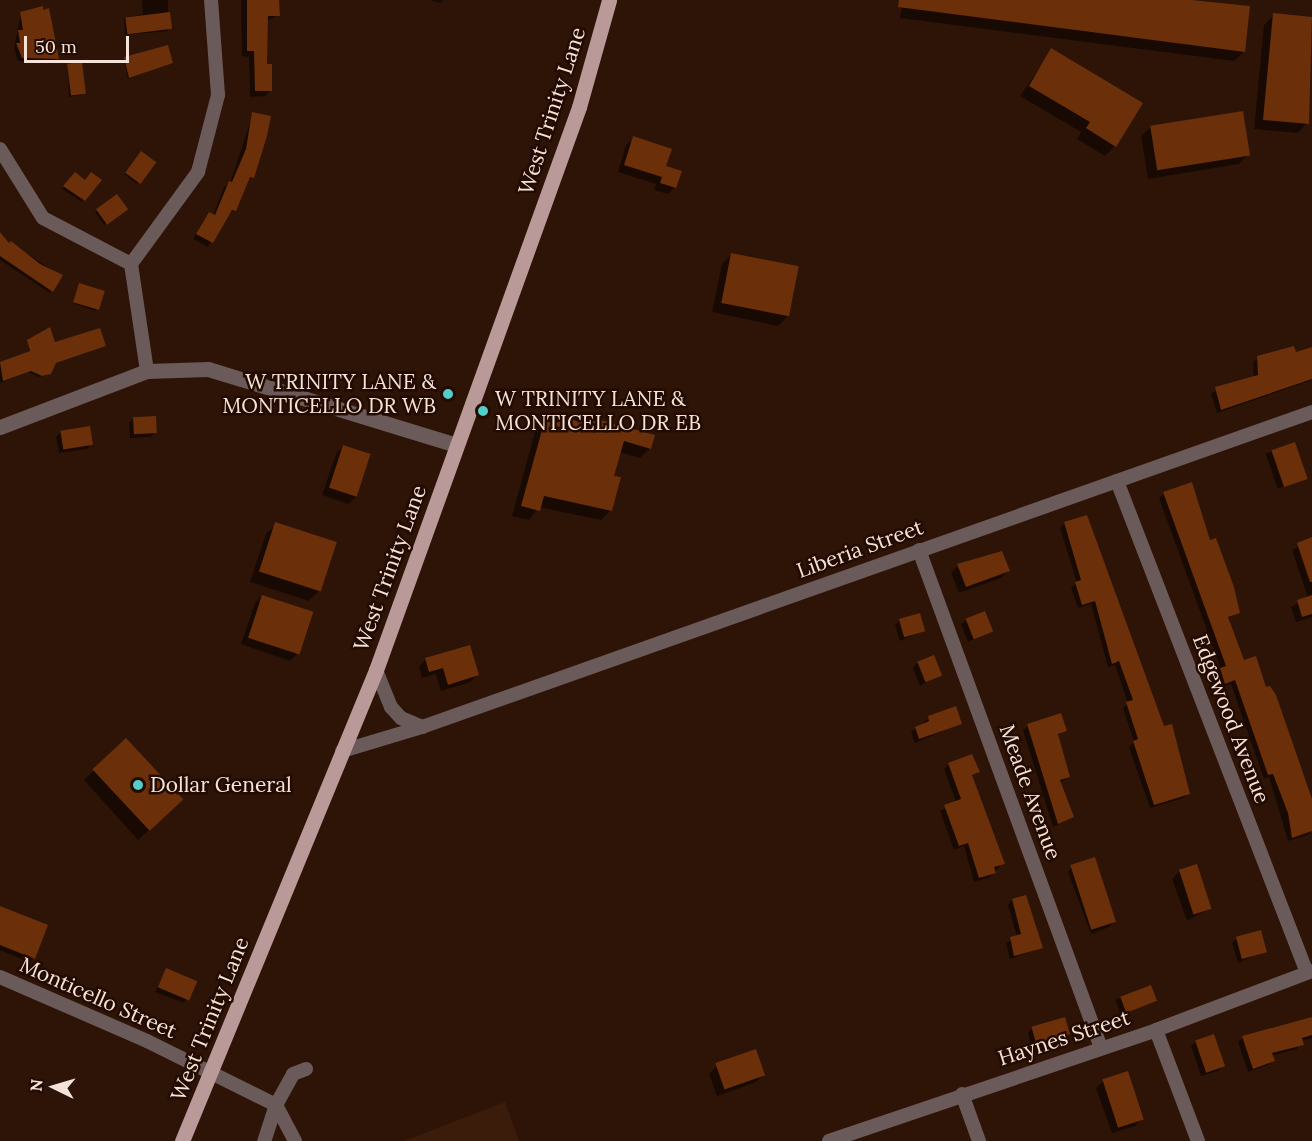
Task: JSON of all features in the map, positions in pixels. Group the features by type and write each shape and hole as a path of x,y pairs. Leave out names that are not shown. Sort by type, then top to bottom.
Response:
{"main road":[{"name":"West Trinity Lane","path":"182,1141 376,670 579,107 609,0"}],"street":[{"path":"147,370 131,264 198,172 219,95 211,0"},
{"path":"0,149 43,218 131,264"},
{"path":"0,427 147,370 208,369 456,445"},
{"name":"Liberia Street","path":"342,751 422,727 1312,412"},
{"name":"Edgewood Avenue","path":"1117,481 1310,972"},
{"name":"Meade Avenue","path":"919,550 1101,1048"},
{"path":"376,670 391,707 401,718 422,727"},
{"name":"Haynes Street","path":"829,1141 1156,1030 1310,972"},
{"name":"Monticello Street","path":"0,977 147,1041 210,1075 276,1105"},
{"path":"1156,1030 1198,1141"},
{"path":"264,1141 276,1105 293,1074 306,1069"},
{"path":"962,1094 979,1141"},
{"path":"276,1105 295,1141"}],"shaded area":[{"path":"505,1102 519,1141 404,1141"}],"building":[{"path":"247,0 279,0 280,16 268,16 267,64 272,64 272,91 255,91 254,51 247,51"},
{"path":"899,0 1191,0 1250,6 1245,52 898,7"},
{"path":"43,6 43,10 49,8 59,59 22,58 16,43 20,43 18,30 23,30 20,12"},
{"path":"170,12 172,29 127,34 125,17"},
{"path":"1273,13 1312,17 1309,124 1263,120"},
{"path":"168,45 173,63 129,78 124,57"},
{"path":"1051,48 1143,103 1116,147 1086,128 1090,122 1029,86"},
{"path":"82,62 86,94 71,96 67,64"},
{"path":"1243,111 1250,155 1157,170 1150,126"},
{"path":"252,112 271,116 267,136 254,178 250,177 236,211 232,210 213,243 196,234 209,212 215,215 229,181 232,182 246,149"},
{"path":"633,136 672,149 666,166 682,171 676,188 660,183 662,177 624,165"},
{"path":"141,151 156,162 141,184 125,173"},
{"path":"75,172 85,180 91,172 102,180 85,201 63,186"},
{"path":"117,194 128,209 107,225 96,209"},
{"path":"0,232 9,243 11,241 40,264 63,275 53,292 0,256"},
{"path":"731,253 799,266 789,316 721,303"},
{"path":"79,283 105,291 99,310 73,302"},
{"path":"50,327 55,342 100,328 106,346 56,363 51,374 42,376 31,371 3,381 0,362 30,351 27,340"},
{"path":"1294,346 1296,352 1312,347 1312,379 1221,410 1215,387 1258,375 1257,356"},
{"path":"547,412 577,421 579,414 655,435 651,449 624,441 614,476 621,477 612,511 544,496 540,511 521,506"},
{"path":"156,416 157,433 134,434 133,417"},
{"path":"90,426 93,445 63,449 60,431"},
{"path":"1295,442 1308,479 1284,487 1271,450"},
{"path":"343,445 371,454 357,497 329,488"},
{"path":"1192,482 1210,540 1216,538 1234,587 1240,613 1228,617 1244,660 1256,656 1266,687 1270,686 1276,695 1312,799 1312,831 1292,838 1288,813 1273,774 1268,775 1235,680 1225,684 1220,668 1226,666 1163,492"},
{"path":"1087,515 1164,726 1172,724 1190,794 1154,805 1133,741 1138,739 1126,702 1133,700 1119,661 1112,664 1095,601 1082,605 1075,582 1081,580 1064,522"},
{"path":"275,522 337,542 321,592 259,571"},
{"path":"1312,537 1312,582 1310,582 1297,543"},
{"path":"1002,551 1010,571 966,587 957,564"},
{"path":"262,595 313,612 299,654 248,638"},
{"path":"1312,595 1312,614 1302,617 1297,600"},
{"path":"985,611 993,631 974,639 966,619"},
{"path":"920,613 925,631 904,637 899,619"},
{"path":"470,645 479,675 448,685 443,668 429,672 425,658"},
{"path":"934,655 942,675 926,682 917,662"},
{"path":"956,706 962,724 919,739 915,727 929,721 928,716"},
{"path":"1061,713 1067,731 1058,734 1070,777 1060,780 1074,817 1058,824 1027,724"},
{"name":"Dollar General","path":"126,738 183,799 150,831 92,769"},
{"path":"972,754 980,772 972,775 1005,864 994,867 996,873 979,878 968,843 959,846 944,805 961,799 948,763"},
{"path":"1095,857 1116,922 1091,930 1070,865"},
{"path":"1197,864 1212,909 1193,915 1179,870"},
{"path":"1026,895 1043,948 1014,956 1010,937 1021,934 1012,899"},
{"path":"0,906 48,925 35,959 0,945"},
{"path":"1261,930 1267,952 1242,959 1236,937"},
{"path":"166,968 197,981 189,1001 158,987"},
{"path":"1151,985 1157,1001 1126,1013 1120,997"},
{"path":"1065,1017 1070,1034 1036,1044 1031,1027"},
{"path":"1312,1017 1312,1035 1302,1038 1304,1045 1272,1053 1275,1061 1253,1069 1242,1036"},
{"path":"1214,1034 1225,1066 1206,1073 1195,1041"},
{"path":"756,1049 765,1075 724,1089 715,1063"},
{"path":"1128,1071 1144,1120 1118,1128 1102,1079"}],"place":[{"name":"W TRINITY LANE & MONTICELLO DR WB","path":"448,394"},
{"name":"W TRINITY LANE & MONTICELLO DR EB","path":"483,411"},
{"name":"Dollar General","path":"138,785"}]}
